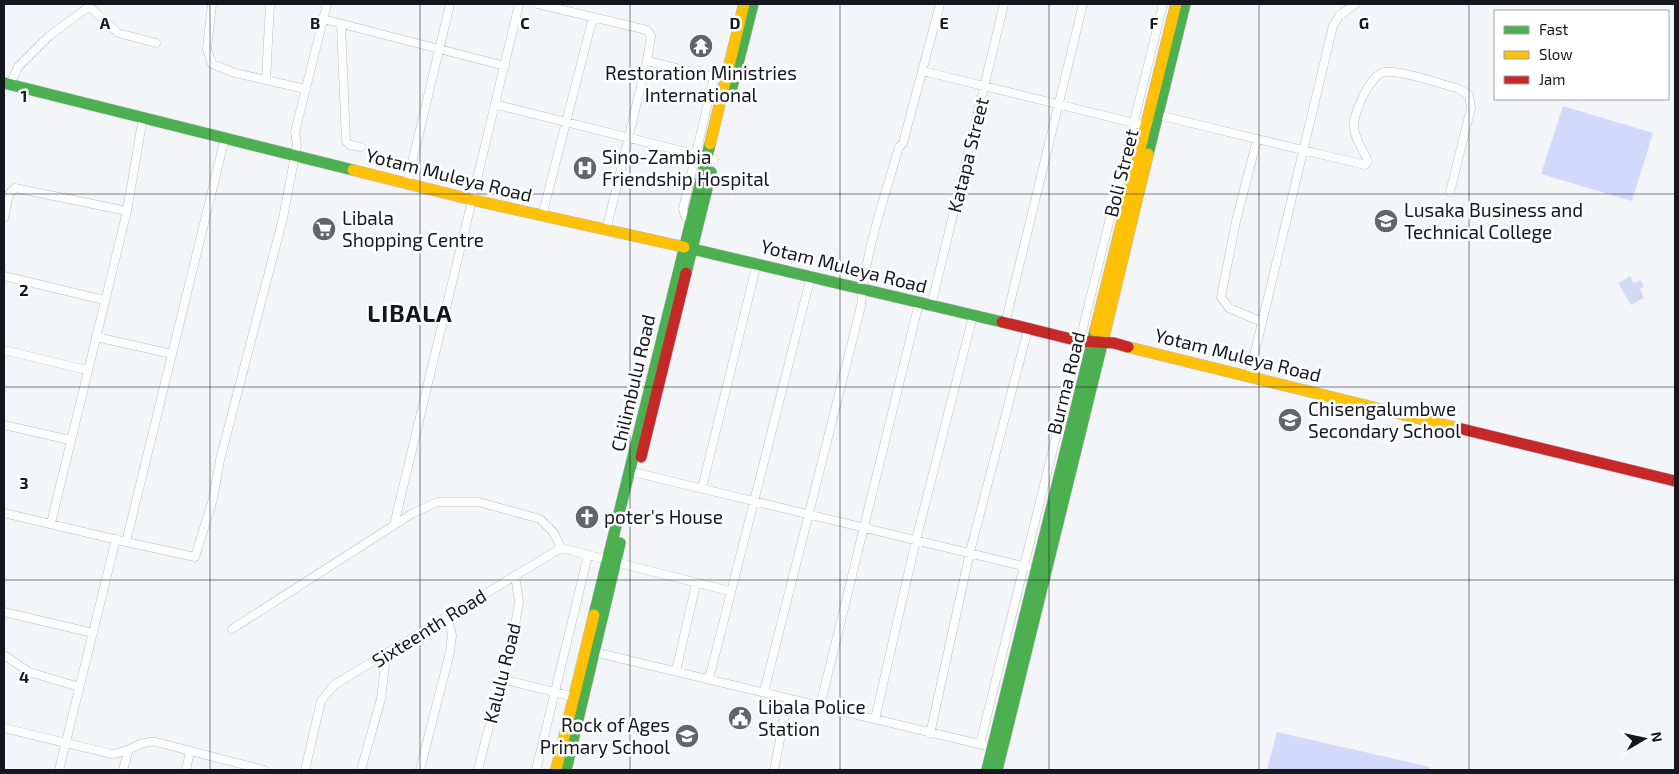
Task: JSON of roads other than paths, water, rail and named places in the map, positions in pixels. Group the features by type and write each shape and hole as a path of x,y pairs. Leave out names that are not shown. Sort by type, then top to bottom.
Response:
{"main road":[{"name":"Chilimbulu Road","path":"730,80 744,4"},
{"name":"Chilimbulu Road","path":"566,770 594,652 612,561 688,248 691,219 706,156 753,4"},
{"name":"Burma Road","path":"987,770 997,749 1099,342 1153,114 1176,4"},
{"name":"Burma Road","path":"1099,342 1146,126 1153,114 1185,4"},
{"name":"Yotam Muleya Road","path":"7,84 473,200 757,263 1079,342 1099,342 1675,480"},
{"name":"Chilimbulu Road","path":"556,770 637,473 688,248 706,156"},
{"name":"Burma Road","path":"997,749 997,770"}],"street":[{"path":"212,4 207,50 212,64 266,80 306,89"},
{"path":"266,80 270,4"},
{"path":"4,513 195,557 213,499 220,460 271,265 297,145 295,132 327,4"},
{"path":"407,184 450,4"},
{"path":"394,525 497,105 519,4"},
{"path":"538,4 649,31 651,38 648,61 606,231"},
{"path":"764,692 861,306 862,288 885,192 899,147 903,143 940,4"},
{"name":"Katapa Street","path":"931,306 1004,4"},
{"path":"1005,324 1083,4"},
{"name":"Boli Street","path":"980,744 1163,4"},
{"path":"1249,377 1333,26 1339,16 1355,4"},
{"path":"7,84 18,67 49,36 87,8 92,8 118,33 156,43"},
{"path":"542,216 593,17"},
{"path":"323,19 505,66"},
{"path":"341,25 346,141 350,145 361,147"},
{"path":"648,61 730,80"},
{"path":"923,71 1146,126"},
{"path":"1153,114 1303,152 1347,162 1367,164 1356,135 1354,121 1372,79 1382,72 1390,71 1460,89 1469,95 1472,108 1450,192"},
{"path":"497,105 706,156 714,77"},
{"path":"51,523 86,370 127,211 143,117"},
{"path":"126,542 225,138"},
{"path":"1258,140 1236,221 1221,297 1229,308 1262,322"},
{"path":"4,218 9,194 15,188 127,211"},
{"path":"702,488 757,263"},
{"path":"4,276 104,300"},
{"path":"709,679 729,591 755,501 811,276"},
{"path":"820,706 919,303"},
{"path":"875,719 916,540 973,316"},
{"path":"930,734 970,552 1028,329"},
{"path":"96,337 172,354"},
{"path":"4,350 86,370"},
{"path":"4,425 70,440"},
{"path":"637,473 864,526 1042,571"},
{"path":"232,629 394,525 438,502 479,502 540,519 554,533 561,548 729,591"},
{"path":"59,770 116,539"},
{"name":"Sixteenth Road","path":"305,770 324,696 334,685 561,548"},
{"path":"536,770 588,555"},
{"name":"Kalulu Road","path":"478,770 519,602 515,575"},
{"path":"676,671 696,584"},
{"path":"4,612 93,634"},
{"path":"420,770 450,652 452,635 447,616"},
{"path":"594,652 997,749"},
{"path":"4,655 28,672 79,687"},
{"path":"362,770 381,699 386,655"},
{"path":"501,679 575,697"},
{"path":"774,770 788,699"},
{"path":"4,728 112,754 128,752 151,741 247,768 264,770"},
{"path":"123,770 128,752"},
{"path":"186,770 190,752"}],"place":[{"name":"Restoration Ministries International","path":"701,46"},
{"name":"Sino-Zambia Friendship Hospital","path":"585,168"},
{"name":"Lusaka Business and Technical College","path":"1386,221"},
{"name":"Libala Shopping Centre","path":"324,229"},
{"name":"Chisengalumbwe Secondary School","path":"1290,420"},
{"name":"poter's House","path":"587,517"},
{"name":"Libala Police Station","path":"740,718"},
{"name":"Rock of Ages Primary School","path":"687,736"}],"district":[{"name":"LIBALA","path":"410,314"}]}
